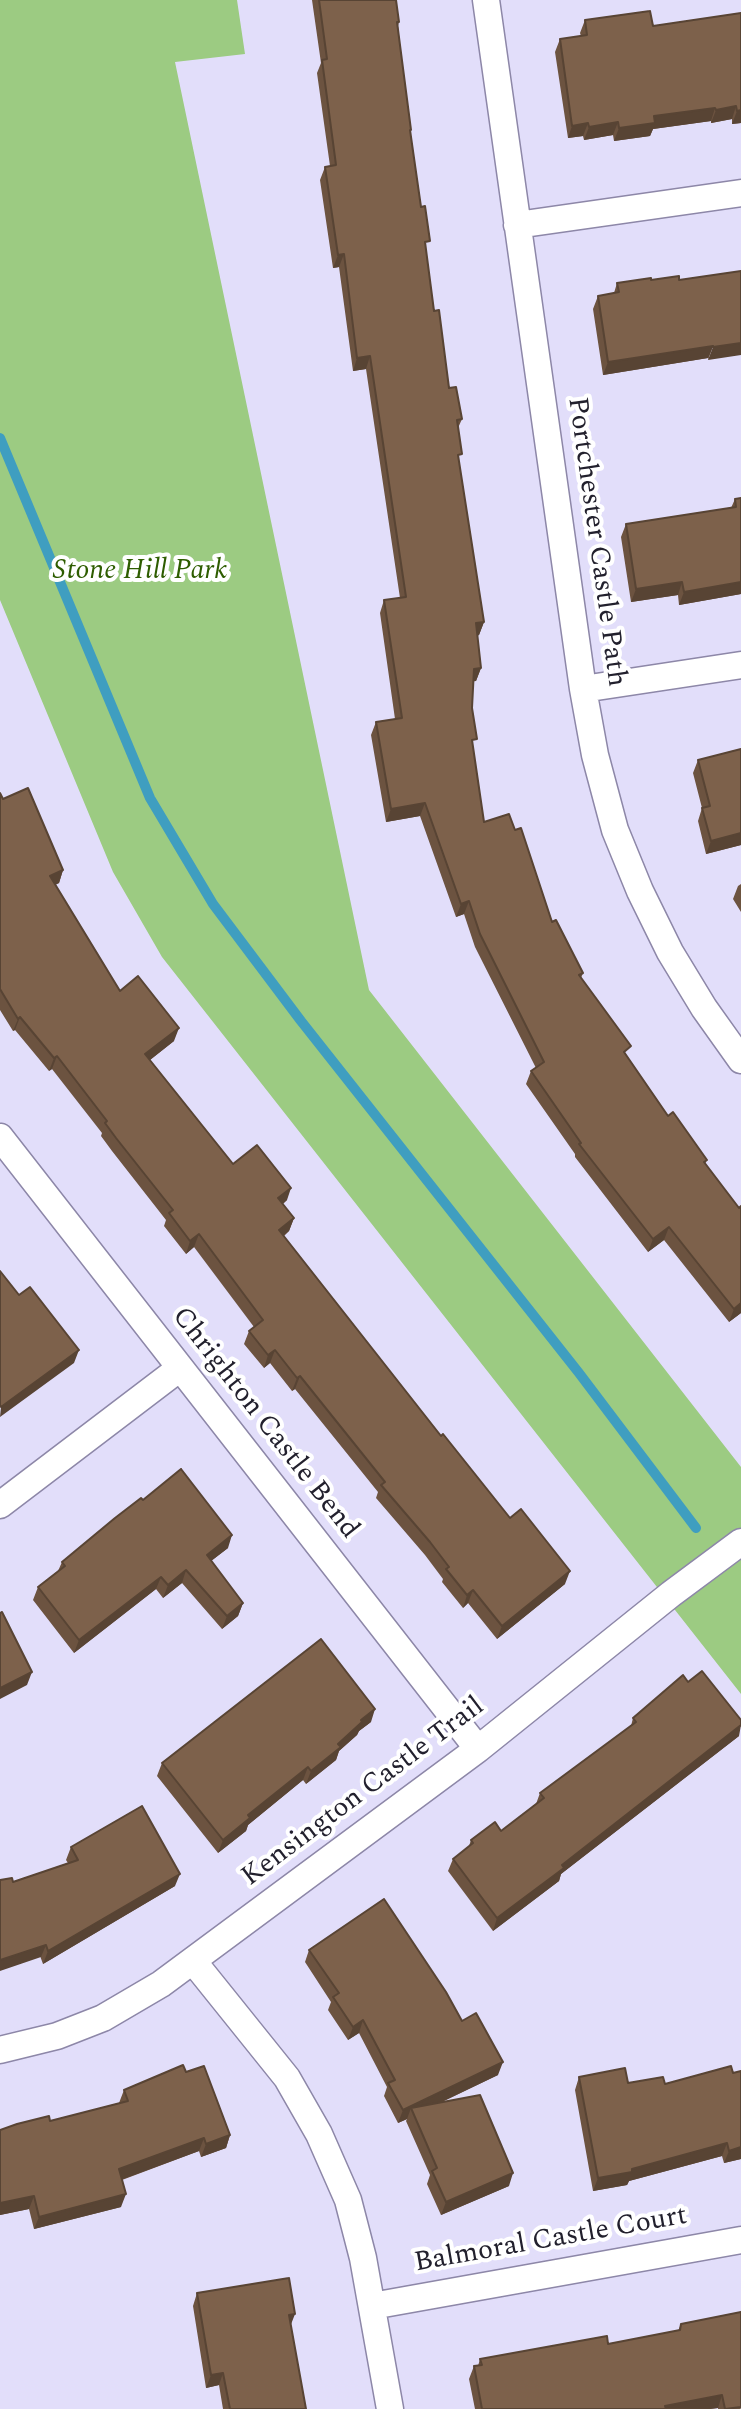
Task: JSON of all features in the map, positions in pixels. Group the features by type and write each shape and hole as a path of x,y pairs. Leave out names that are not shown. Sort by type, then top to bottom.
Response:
{"street":[{"name":"Portchester Castle Path","path":"486,0 583,689 595,755 615,830 640,891 670,952 741,1060"},
{"path":"517,225 741,193"},
{"path":"583,689 741,665"},
{"name":"Chrighton Castle Bend","path":"0,1137 478,1749"},
{"path":"0,1505 180,1368"},
{"name":"Kensington Castle Trail","path":"0,2050 57,2036 103,2018 151,1991 478,1749 671,1594 741,1542"},
{"path":"193,1961 287,2078 319,2134 348,2200 363,2258 390,2409"},
{"name":"Balmoral Castle Court","path":"372,2306 741,2240"}],"green space":[{"name":"Stone Hill Park","path":"0,0 237,0 245,54 175,62 369,990 741,1467 741,1694 162,957 113,872 0,600"}],"building":[{"path":"319,0 396,0 410,130 421,207 425,206 430,241 425,242 434,311 439,310 449,388 456,387 462,419 457,420 462,454 458,455 484,622 476,623 481,668 474,669 472,708 477,739 472,740 484,822 509,814 515,830 521,828 552,922 556,920 583,973 579,975 631,1046 624,1052 668,1116 673,1112 707,1160 704,1162 739,1208 741,1206 741,1303 734,1309 669,1227 653,1239 579,1144 531,1071 544,1062 480,934 469,901 461,904 425,803 391,809 376,722 402,718 384,600 406,597 370,356 357,358 344,254 338,255 325,167 336,165 322,60 327,59"},
{"path":"650,11 653,26 741,13 741,110 737,111 736,106 654,116 655,123 619,128 618,122 589,127 588,123 572,126 560,39 587,35 585,20"},
{"path":"741,271 741,343 608,362 598,296 619,292 617,283 679,276 679,280"},
{"path":"741,498 741,582 684,592 682,582 636,589 626,524 736,507 735,499"},
{"path":"741,749 741,833 711,841 702,808 710,806 698,760"},
{"path":"28,788 63,870 50,876 120,991 138,976 179,1028 145,1054 233,1164 257,1145 291,1188 278,1198 294,1218 279,1230 441,1436 443,1434 510,1518 521,1509 570,1571 502,1626 473,1590 467,1595 430,1542 381,1485 385,1482 300,1376 297,1378 275,1350 268,1355 249,1331 263,1320 199,1234 190,1241 169,1213 173,1210 116,1138 105,1123 107,1121 57,1056 54,1058 20,1017 18,1019 0,989 0,793 3,799"},
{"path":"0,1271 19,1295 30,1287 79,1350 1,1407 0,1405"},
{"path":"181,1469 232,1535 207,1555 243,1603 227,1616 186,1570 168,1585 161,1577 79,1640 38,1587 65,1566 62,1562 115,1518"},
{"path":"0,1613 32,1672 0,1688"},
{"path":"321,1639 375,1709 338,1744 341,1747 311,1771 308,1767 248,1815 250,1818 223,1840 162,1763"},
{"path":"702,1671 741,1720 741,1725 497,1918 453,1859 495,1822 501,1831 544,1798 540,1793 636,1722 633,1718 683,1675 688,1682"},
{"path":"142,1806 180,1874 48,1951 46,1945 0,1960 0,1880 12,1878 13,1882 78,1860 71,1847"},
{"path":"384,1899 462,2021 476,2013 503,2062 403,2110 388,2083 395,2080 363,2020 353,2027 333,1997 339,1993 309,1950"},
{"path":"183,2065 186,2072 204,2066 230,2135 206,2144 204,2138 119,2169 126,2194 39,2217 34,2196 0,2203 0,2130 49,2116 50,2121 128,2101 124,2090"},
{"path":"731,2066 733,2073 741,2071 741,2147 729,2151 727,2143 632,2169 632,2172 598,2178 579,2077 625,2068 628,2083 663,2077 665,2084"},
{"path":"480,2095 513,2173 446,2202 432,2171 437,2168 411,2108"},
{"path":"289,2278 295,2314 289,2315 306,2409 230,2409 223,2373 211,2375 197,2293"},
{"path":"741,2312 741,2407 725,2409 722,2395 665,2406 666,2409 482,2409 474,2366 482,2365 480,2359 607,2336 608,2344 680,2330 681,2324"}],"waterway":[{"path":"0,438 150,798 213,904 696,1528"}]}
